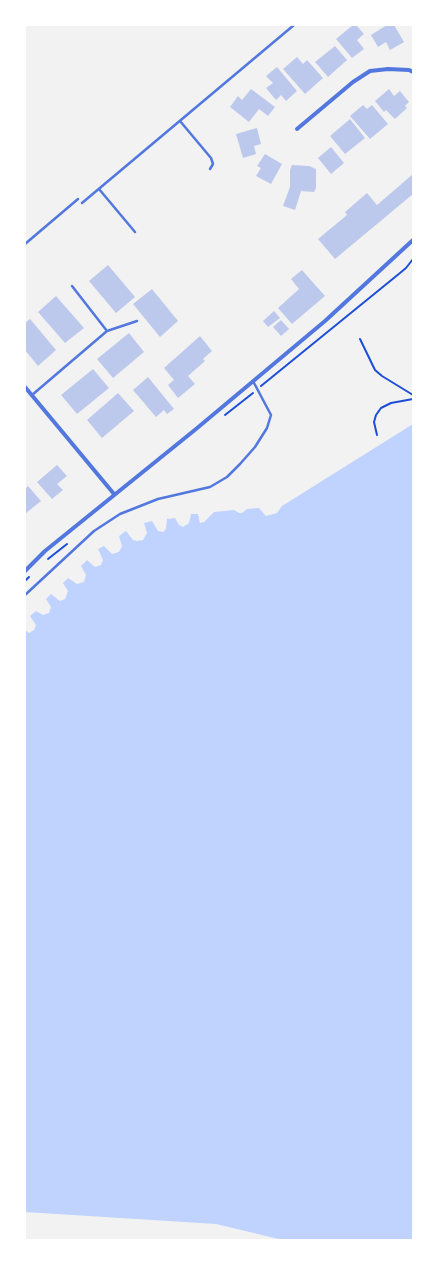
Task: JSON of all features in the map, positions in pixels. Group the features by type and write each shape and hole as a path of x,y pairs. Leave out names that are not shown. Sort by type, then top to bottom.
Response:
{"street":[{"path":"297,129 353,82 370,72 388,69 409,70 413,72"},
{"path":"25,571 45,551 196,429 325,321 413,240"},
{"path":"25,387 114,494"}],"lane":[{"path":"82,203 294,25"},
{"path":"180,121 211,158 213,164 210,169"},
{"path":"99,189 135,232"},
{"path":"25,244 78,199"},
{"path":"72,286 107,330"},
{"path":"32,395 107,330 137,321"},
{"path":"25,595 94,531 120,514 158,499 210,487 227,477 255,447 266,428 271,415 254,381"}],"path":[{"path":"360,339 376,370 382,376 413,395"},
{"path":"377,436 374,422 376,415 381,408 391,403 413,399"}],"water":[{"path":"413,424 413,1240 283,1240 216,1224 25,1212 25,630 29,633 34,630 36,625 30,616 36,611 43,615 49,613 51,607 46,599 51,594 60,601 65,599 68,591 63,583 68,578 77,584 84,582 86,575 81,566 87,560 95,567 101,565 103,560 98,549 104,546 112,554 119,552 122,546 119,536 126,531 133,540 137,541 143,540 147,533 144,523 152,521 158,531 163,532 166,529 167,519 175,518 179,525 183,527 189,523 191,514 198,514 200,523 204,522 214,512 234,510 242,513 247,509 259,508 266,516 277,513 282,506"}],"building":[{"path":"353,25 356,25 364,34 357,40 364,49 352,58 336,39"},
{"path":"387,25 394,25 404,42 390,50 386,42 378,47 371,35"},
{"path":"335,46 347,60 328,77 315,62"},
{"path":"297,57 303,64 307,60 323,78 305,94 283,69"},
{"path":"277,67 297,91 286,101 281,95 276,100 266,88 273,83 266,76"},
{"path":"251,89 275,107 268,116 259,109 249,122 230,107 238,96 242,100"},
{"path":"389,89 394,96 400,91 409,102 405,106 407,108 395,119 386,110 384,112 375,101"},
{"path":"363,105 367,109 372,105 388,124 370,139 350,116"},
{"path":"350,119 365,138 345,154 330,136"},
{"path":"257,128 261,144 254,146 256,154 243,158 236,134"},
{"path":"331,147 344,163 331,174 318,158"},
{"path":"265,154 282,164 271,184 256,176 261,168 257,166"},
{"path":"292,165 309,166 316,169 316,188 314,192 301,191 295,210 283,206 290,187 290,170"},
{"path":"413,174 413,194 335,259 318,239 347,215 345,212 367,193 377,205"},
{"path":"108,265 135,297 116,313 89,281"},
{"path":"302,270 325,296 292,324 278,308 299,289 291,279"},
{"path":"152,289 178,321 160,337 133,304"},
{"path":"56,296 84,328 65,343 38,312"},
{"path":"274,311 280,318 268,327 263,321"},
{"path":"30,319 56,350 38,366 25,350 25,323"},
{"path":"281,320 289,329 281,336 273,327"},
{"path":"129,333 144,352 113,378 97,359"},
{"path":"200,336 212,351 203,359 205,361 188,376 195,384 178,398 168,385 174,380 164,368"},
{"path":"93,369 109,388 77,414 61,395"},
{"path":"148,377 174,409 167,414 164,410 156,417 133,390"},
{"path":"118,393 134,411 102,438 87,420"},
{"path":"57,465 67,476 57,484 63,490 52,499 37,482"},
{"path":"28,486 41,501 25,514 25,489"}]}
